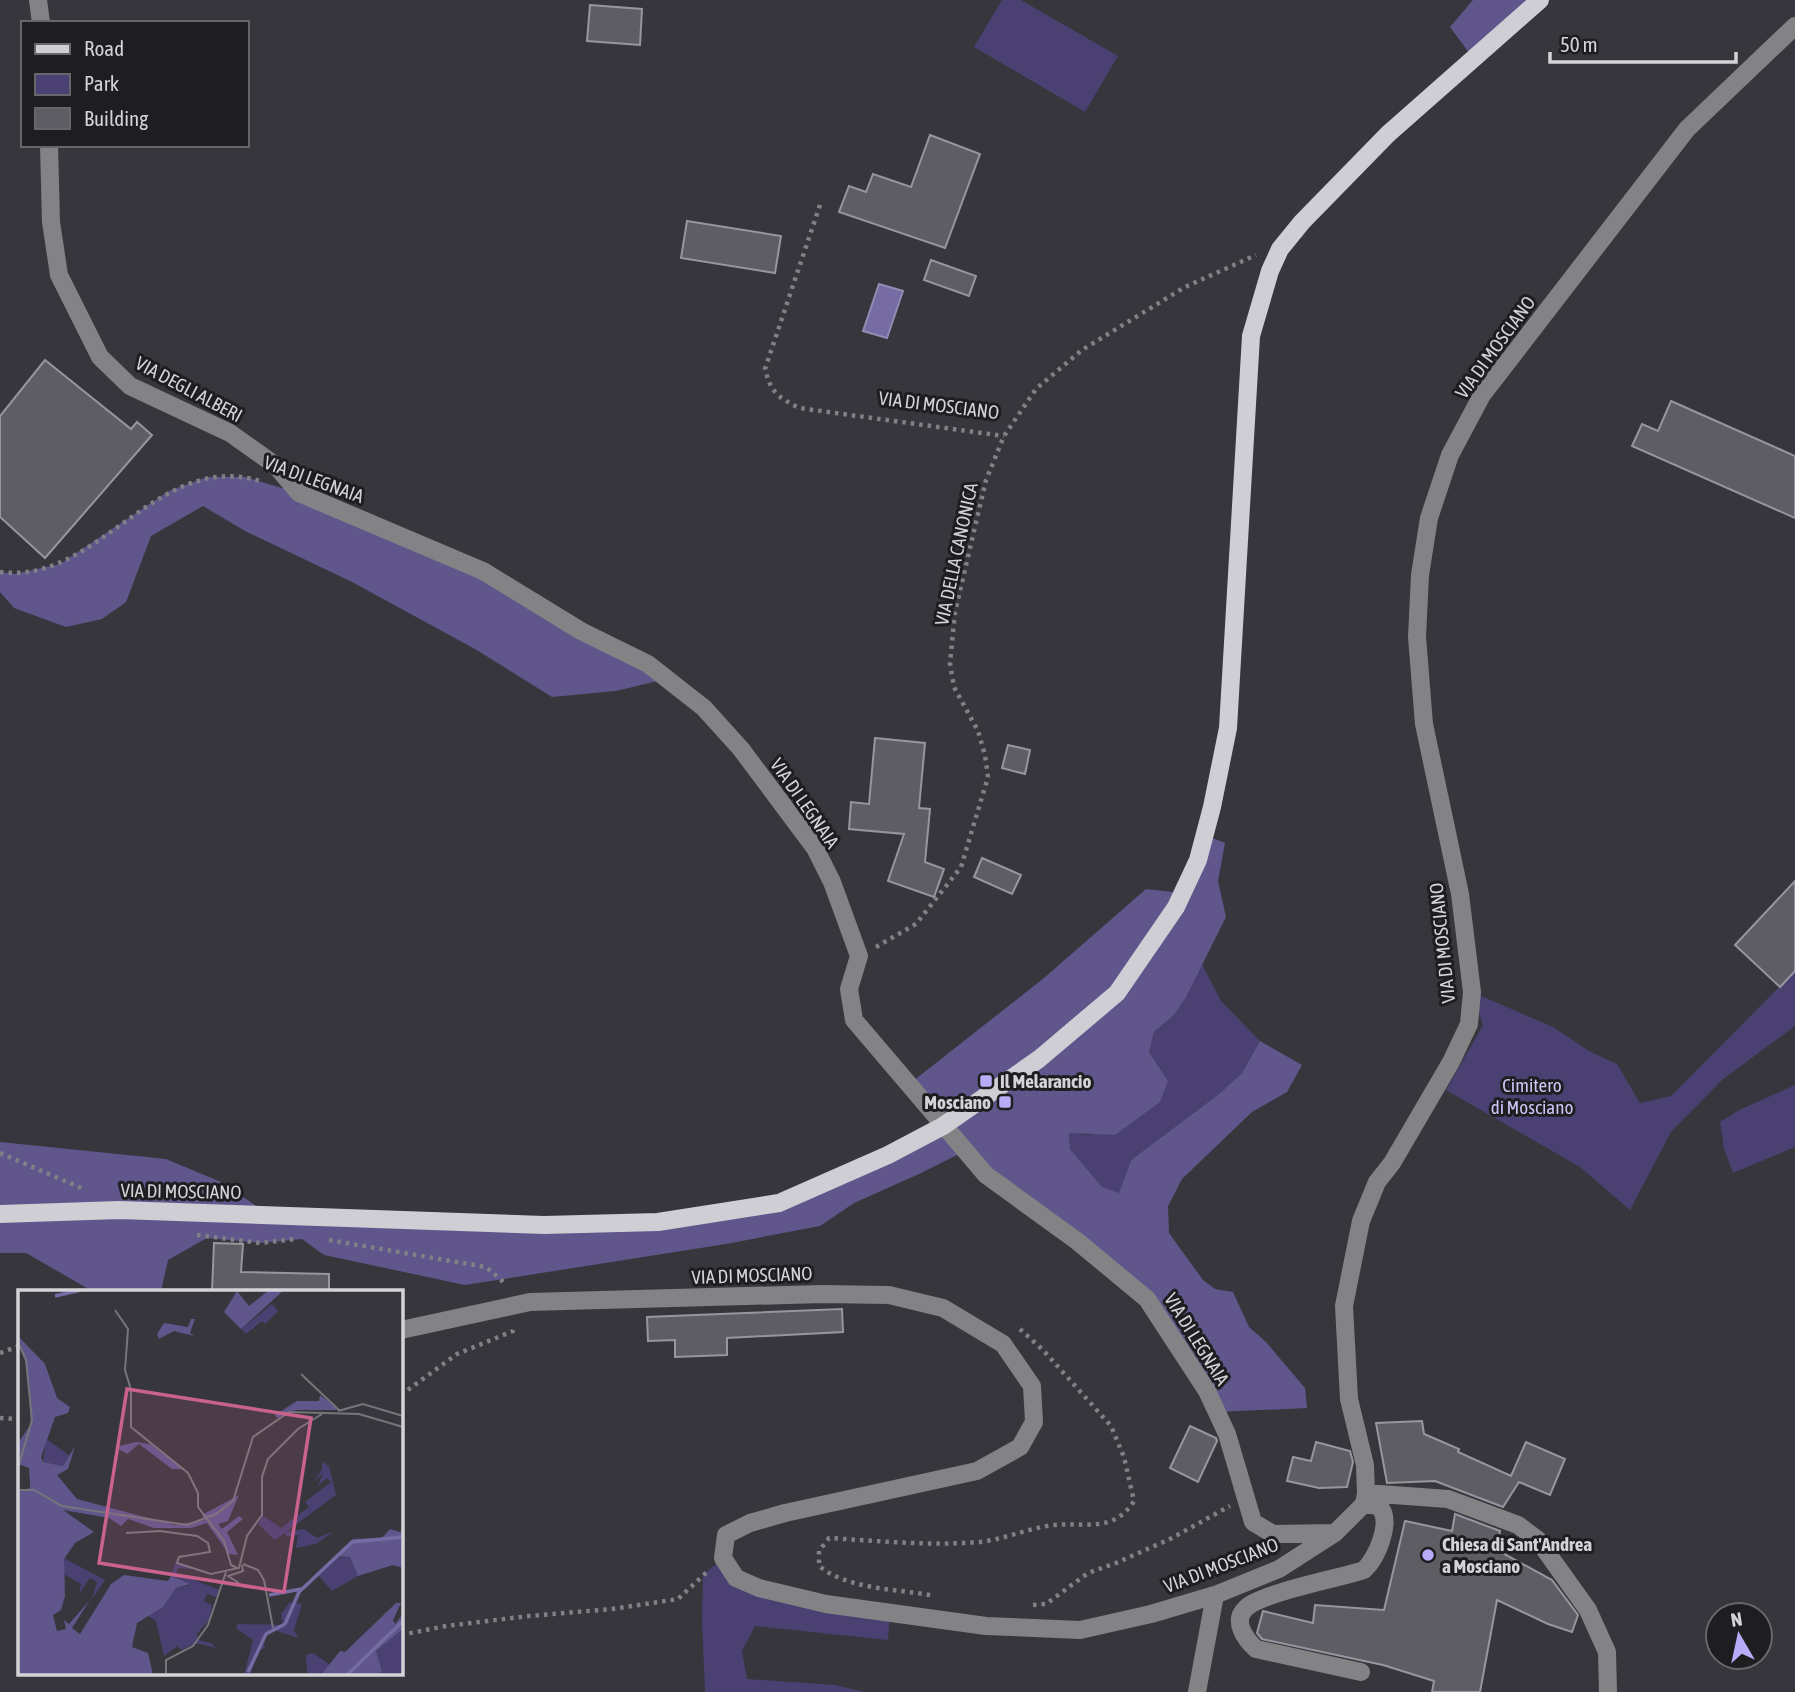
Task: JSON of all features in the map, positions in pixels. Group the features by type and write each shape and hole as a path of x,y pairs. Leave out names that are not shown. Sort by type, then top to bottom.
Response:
{"main road":[{"name":"VIA DI MOSCIANO","path":"0,1214 119,1210 544,1225 658,1222 779,1203 888,1155 943,1126 1039,1059 1116,993 1176,907 1198,860 1228,728 1251,336 1270,271 1280,249 1301,222 1388,134 1540,0"}],"street":[{"path":"38,0 41,21"},
{"name":"VIA DI MOSCIANO","path":"402,1330 530,1302 889,1294 943,1308 1003,1344 1032,1386 1034,1422 1020,1447 977,1471 750,1523 726,1535 723,1558 736,1578 759,1588 826,1604 986,1626 1080,1630 1151,1614 1214,1595 1279,1569 1335,1533 1365,1498 1365,1465 1349,1399 1344,1306 1361,1222 1377,1182 1392,1163 1451,1062 1469,1024 1472,992 1460,894 1424,724 1417,637 1420,575 1429,519 1450,455 1482,395 1687,129 1795,26"},
{"name":"VIA DEGLI ALBERI","path":"49,147 51,222 59,275 100,357 130,386 230,433 275,465 299,493"},
{"name":"VIA DI LEGNAIA","path":"299,493 483,571 581,631 648,664 704,708 741,749 815,848 832,882 859,956 849,989 854,1020 986,1175 1077,1241 1147,1299 1207,1391 1227,1434 1253,1521 1273,1534 1335,1533"},
{"path":"1361,1672 1256,1649 1245,1640 1240,1628 1241,1614 1248,1605 1272,1595 1364,1570 1374,1561 1385,1525 1385,1511 1365,1498"},
{"path":"1365,1498 1448,1499 1518,1525 1538,1539 1588,1610 1607,1652 1608,1692"},
{"path":"1197,1692 1214,1595"}],"path":[{"name":"VIA DI MOSCIANO","path":"820,205 765,369 769,384 778,397 799,408 1004,436 1036,389 1082,350 1185,287 1251,256 1280,249"},
{"name":"VIA DELLA CANONICA","path":"859,956 916,924 961,867 975,826 988,777 985,755 978,731 954,687 950,663 955,612 986,480 1004,436"},
{"name":"VIA DI LEGNAIA","path":"0,572 15,574 60,564 169,491 207,477 245,477 299,493"},
{"path":"0,1153 85,1189 119,1210"},
{"path":"195,1235 260,1243 302,1238"},
{"path":"327,1240 486,1267 530,1302 513,1331 457,1354 402,1394"},
{"path":"934,1595 830,1575 819,1566 819,1551 829,1538 944,1544 982,1541 1049,1525 1101,1525 1126,1513 1134,1501 1124,1457 1111,1426 1043,1350 1012,1322"},
{"path":"0,1353 18,1346"},
{"path":"0,1418 18,1419"},
{"path":"1024,1605 1046,1604 1088,1573 1170,1539 1246,1498"},
{"path":"402,1634 446,1626 611,1609 678,1599 723,1558"}],"green space":[{"path":"1002,0 1021,0 1118,56 1085,112 974,47"},
{"path":"1202,964 1221,1001 1260,1041 1242,1073 1219,1094 1131,1160 1119,1194 1102,1187 1070,1149 1069,1132 1089,1135 1168,1081 1149,1052 1154,1032 1174,1015"},
{"name":"Cimitero di Mosciano","path":"1795,971 1795,1026 1722,1080 1671,1132 1630,1210 1580,1167 1446,1090 1483,1025 1472,992 1553,1027 1589,1051 1617,1064 1640,1103 1671,1096"},
{"path":"1795,1085 1795,1147 1733,1173 1724,1149 1720,1122 1741,1109"},
{"path":"723,1558 736,1578 890,1613 888,1640 755,1626 742,1651 747,1679 835,1685 864,1692 705,1692 703,1575"}],"shaded area":[{"path":"1473,0 1540,0 1473,58 1450,27"},
{"path":"879,284 903,291 887,338 863,331"},
{"path":"207,477 245,477 299,493 483,571 666,679 616,691 552,697 475,649 352,582 245,531 203,506 151,536 126,602 102,619 66,627 14,608 0,592 0,572 15,574 60,564 169,491"},
{"path":"1205,835 1225,843 1218,881 1226,917 1185,999 1174,1015 1154,1032 1149,1052 1168,1081 1160,1102 1115,1135 1069,1133 1070,1149 1102,1187 1119,1193 1131,1160 1219,1094 1242,1073 1260,1041 1302,1065 1287,1092 1252,1112 1182,1179 1168,1206 1169,1233 1203,1280 1215,1289 1233,1292 1249,1327 1266,1342 1305,1388 1307,1408 1217,1412 1147,1299 965,1151 854,1203 820,1226 726,1244 465,1285 324,1255 302,1239 260,1243 207,1238 168,1260 161,1290 90,1290 26,1253 0,1253 0,1142 166,1159 221,1182 268,1214 544,1225 779,1203 942,1126 908,1085 1044,978 1146,889 1182,893"}],"building":[{"path":"590,5 642,9 640,45 587,41"},
{"path":"930,135 980,154 945,248 839,212 849,186 866,192 873,174 911,187"},
{"path":"687,221 781,236 775,273 681,258"},
{"path":"931,260 976,276 969,296 924,280"},
{"path":"45,360 131,429 137,422 152,435 45,558 0,517 0,416"},
{"path":"1671,401 1795,456 1795,518 1632,446 1642,424 1658,431"},
{"path":"875,738 925,743 919,808 930,809 925,862 944,869 934,897 888,881 904,834 849,829 851,802 869,804"},
{"path":"1008,745 1030,750 1025,774 1002,768"},
{"path":"982,858 1021,875 1012,894 974,877"},
{"path":"1795,881 1795,971 1780,987 1735,945"},
{"path":"214,1243 243,1244 241,1272 329,1274 329,1290 212,1290"},
{"path":"842,1309 843,1332 727,1338 727,1355 675,1357 675,1340 648,1341 647,1317"},
{"path":"1422,1421 1424,1434 1511,1476 1526,1442 1565,1459 1550,1495 1519,1482 1503,1507 1435,1481 1387,1483 1376,1423"},
{"path":"1190,1426 1216,1438 1217,1441 1198,1482 1170,1468"},
{"path":"1316,1442 1350,1451 1353,1462 1347,1487 1319,1488 1287,1481 1293,1457 1311,1461"},
{"path":"1455,1514 1500,1531 1497,1550 1552,1580 1578,1615 1572,1632 1497,1600 1480,1692 1432,1692 1434,1681 1383,1665 1262,1639 1257,1633 1263,1611 1313,1623 1315,1605 1384,1610 1405,1521 1452,1531"}],"place":[{"name":"Il Melarancio","path":"986,1081"},
{"name":"Mosciano","path":"1005,1102"},
{"name":"Chiesa di Sant'Andrea a Mosciano","path":"1428,1555"}]}
